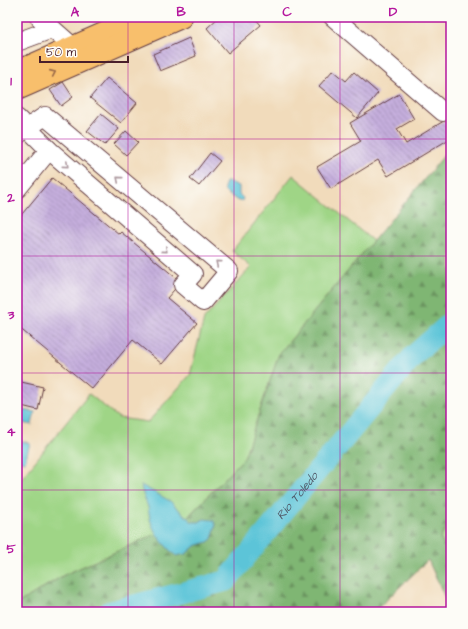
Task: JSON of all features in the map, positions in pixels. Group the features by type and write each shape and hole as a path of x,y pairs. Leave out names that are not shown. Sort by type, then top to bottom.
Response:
{"main road":[{"path":"17,89 142,17"},
{"path":"17,72 76,54 182,17"}],"street":[{"path":"39,17 76,54"},
{"path":"333,17 443,112"},
{"path":"17,42 52,29"},
{"path":"45,116 228,272 203,302 183,285 193,274 49,150 20,128 45,116"},
{"path":"17,189 49,150"}],"green space":[{"path":"451,147 451,519 440,539 451,555 451,611 428,560 374,612 17,612 17,604 64,575 183,522 244,458 279,354"},
{"path":"293,175 373,241 279,354 244,458 183,522 64,575 17,604 17,484 89,394 119,418 148,422 190,375 204,319 251,267 232,251"},
{"path":"451,519 451,555 440,539"}],"water":[{"path":"226,182 239,186 239,194 243,198 242,201 238,201 225,192 224,187"},
{"path":"17,409 35,412 32,425 17,422"},
{"path":"17,440 30,443 25,462 17,460"},
{"path":"141,485 170,501 192,522 199,522 204,519 213,520 216,525 212,539 208,542 195,546 186,554 176,556 164,544 154,530"}],"building":[{"path":"219,17 254,17 261,25 228,53 207,28"},
{"path":"189,38 196,56 160,71 153,54"},
{"path":"333,70 346,81 354,72 378,93 357,118 319,86"},
{"path":"107,78 137,103 121,123 90,98"},
{"path":"63,82 73,97 61,106 50,90"},
{"path":"399,94 414,119 397,129 406,144 447,119 451,125 451,138 388,176 378,160 331,189 317,167 361,141 350,123"},
{"path":"101,114 119,129 105,145 87,131"},
{"path":"126,131 138,142 126,155 114,144"},
{"path":"210,153 220,161 199,186 190,179"},
{"path":"52,178 119,234 121,232 181,282 167,298 197,323 162,364 133,340 92,389 17,326 17,220"},
{"path":"17,381 43,387 38,410 17,405"}],"waterway":[{"name":"Rio Toledo","path":"108,612 226,581 414,355 451,322"}]}
